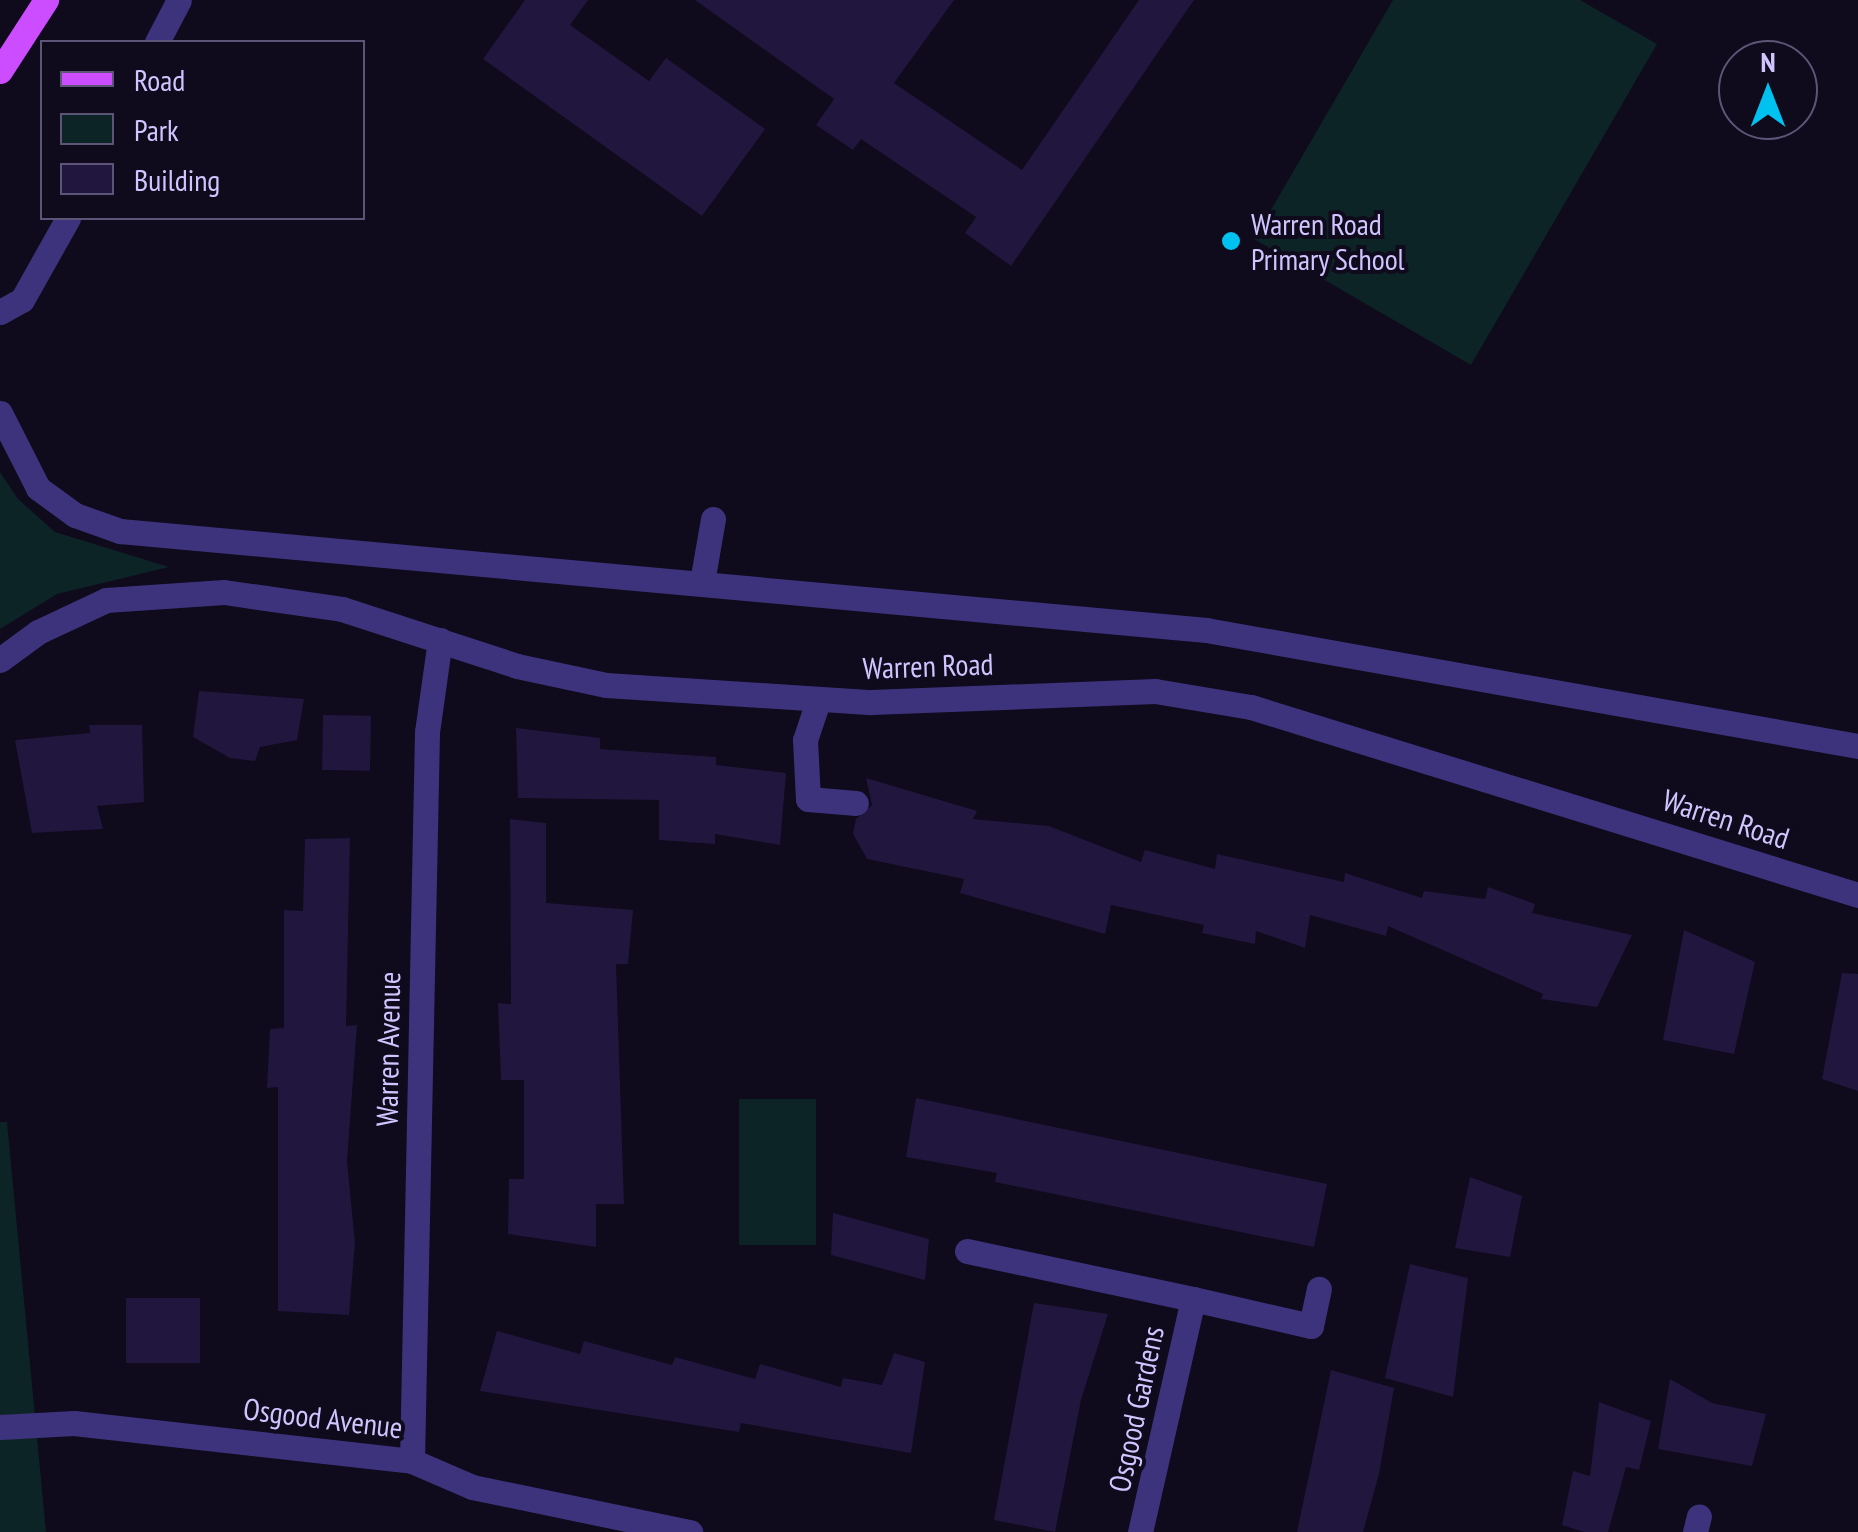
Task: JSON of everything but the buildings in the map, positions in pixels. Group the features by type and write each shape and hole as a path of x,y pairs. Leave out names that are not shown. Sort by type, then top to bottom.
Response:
{"main road":[{"path":"0,71 46,0"}],"street":[{"path":"158,40 179,0"},
{"path":"0,312 22,300 67,220"},
{"name":"Warren Road","path":"0,412 38,488 75,516 120,531 1206,630 1858,746"},
{"path":"702,582 713,519"},
{"name":"Warren Road","path":"0,660 38,632 106,600 185,591 304,600 606,685 818,701 1124,690 1216,699 1527,788 1858,896"},
{"name":"Warren Avenue","path":"412,1461 427,732 440,640"},
{"path":"818,701 806,740 808,799 856,803"},
{"name":"Osgood Gardens","path":"967,1251 1310,1326 1318,1289"},
{"name":"Osgood Gardens","path":"1140,1532 1193,1299"},
{"name":"Osgood Avenue","path":"0,1427 74,1423 412,1461 472,1486 690,1532"}],"green space":[{"path":"1393,0 1580,0 1657,44 1471,365 1254,239"},
{"path":"0,472 18,499 55,532 169,567 57,594 0,629"},
{"path":"739,1099 816,1099 816,1245 739,1245"},
{"path":"0,1122 7,1122 46,1532 0,1532"}],"place":[{"name":"Warren Road Primary School","path":"1231,241"}]}
